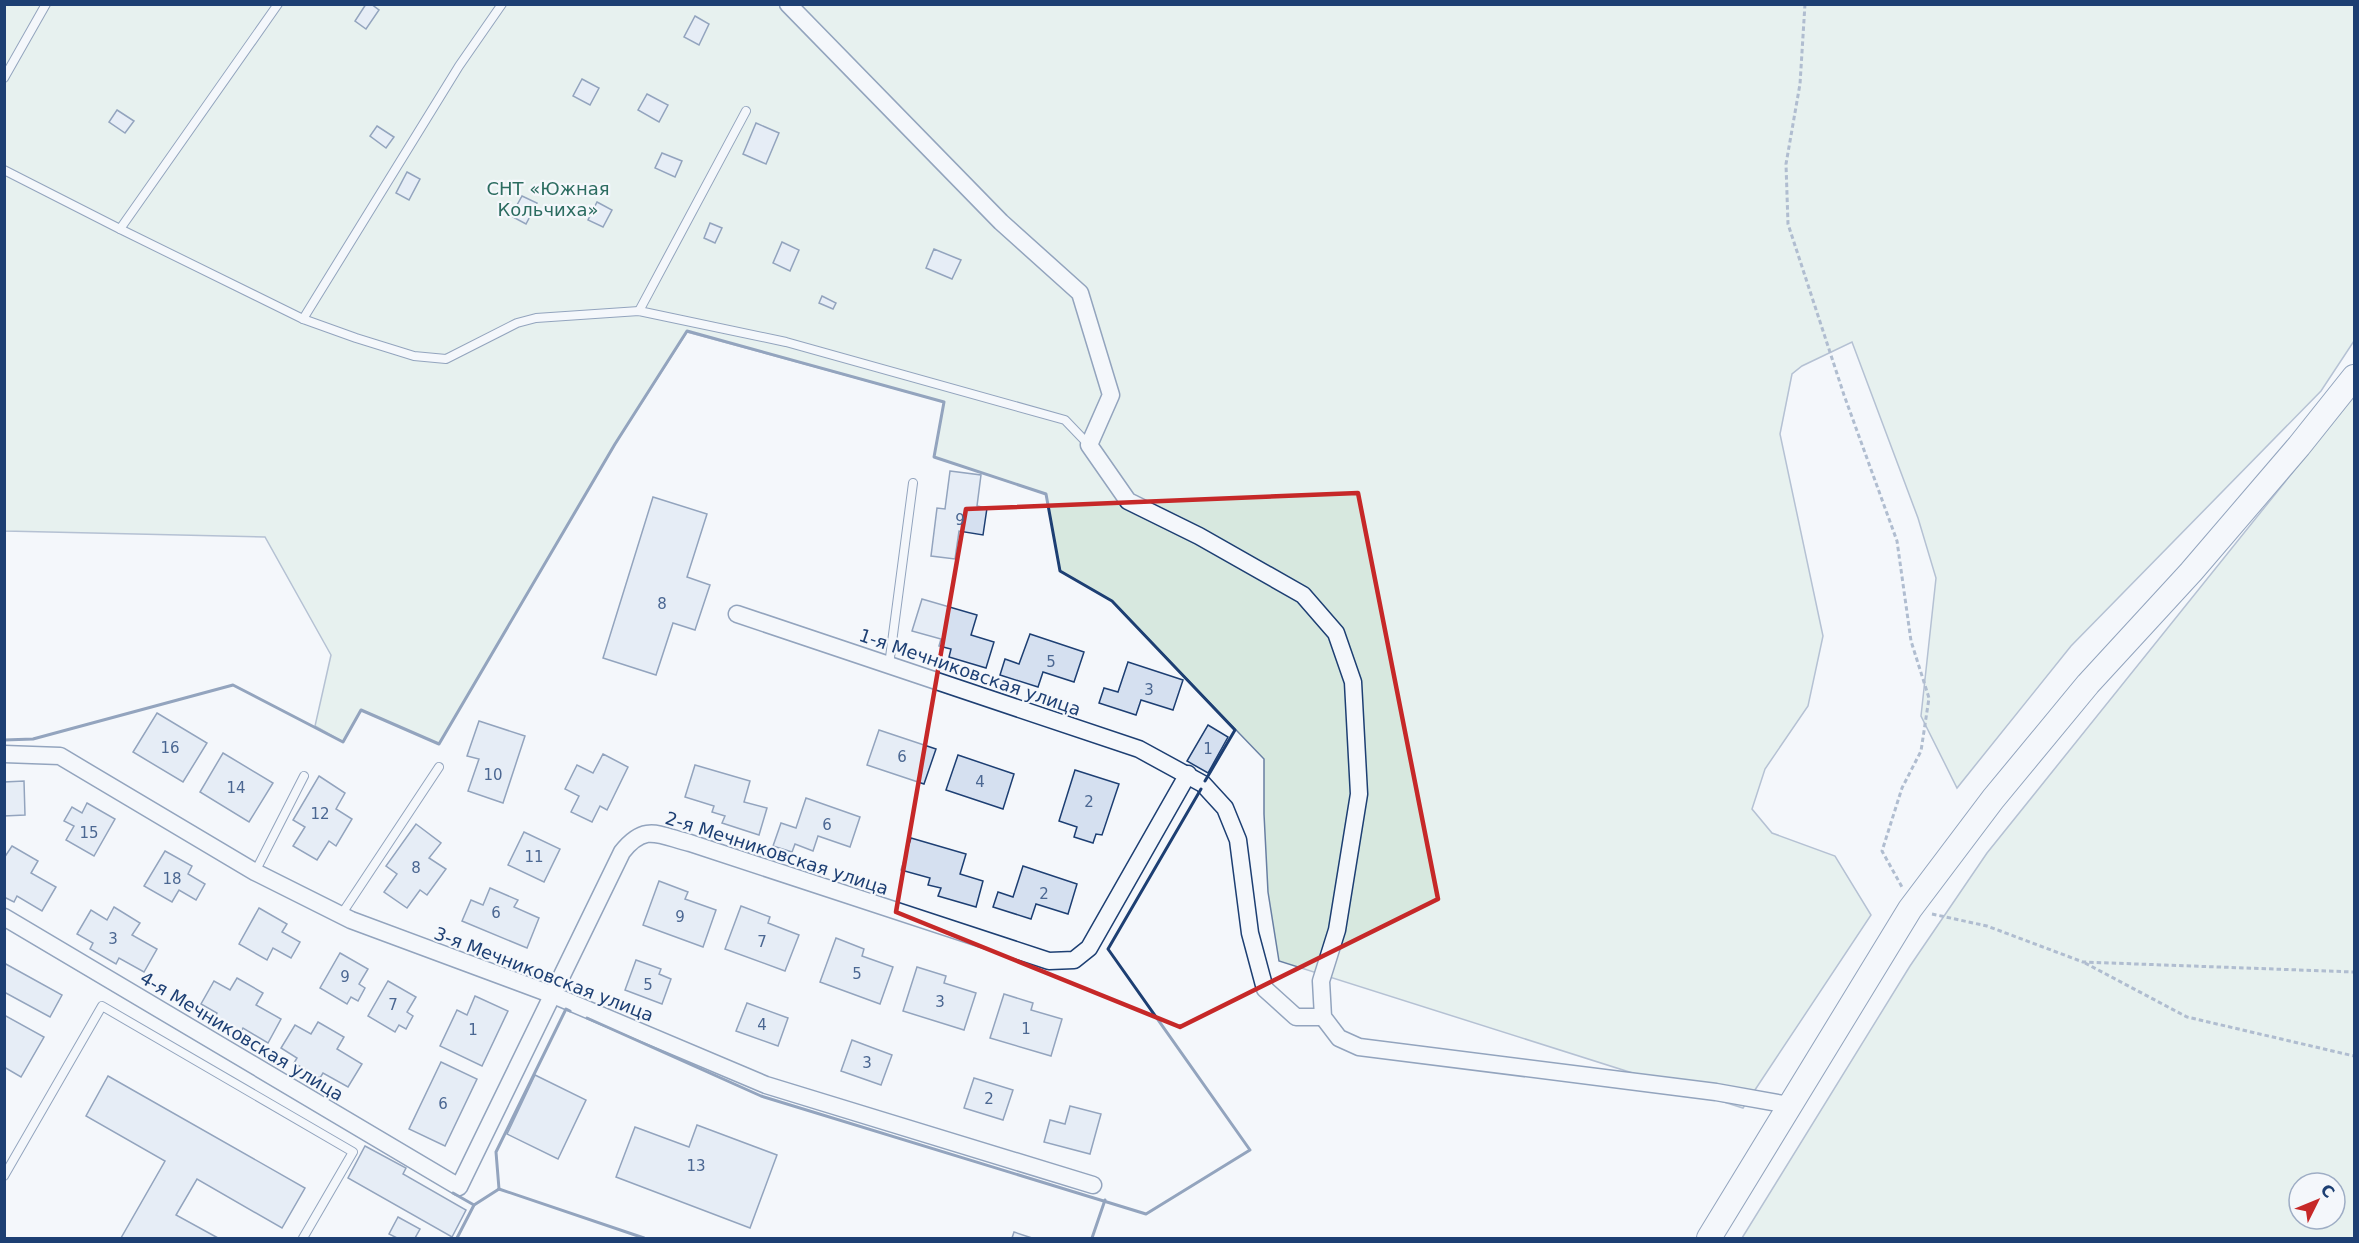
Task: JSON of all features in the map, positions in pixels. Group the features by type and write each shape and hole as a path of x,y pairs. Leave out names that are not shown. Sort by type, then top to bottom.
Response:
{"main road":[{"path":"1709,1239 1913,905 1993,799 2088,684 2191,572 2355,377"}],"street":[{"path":"788,4 1000,222 1080,293 1111,395 1089,445 1128,501 1199,536 1303,595 1336,633 1353,682 1359,794 1337,930 1321,981 1323,1017 1339,1038 1359,1047 1716,1092 1789,1106"},
{"name":"1-я Мечниковская улица","path":"737,614 1138,749 1203,784 1226,808 1238,840 1250,933 1265,989 1296,1017 1323,1017"},
{"name":"3-я Мечниковская улица","path":"4,754 60,756 255,872 340,915 553,995 766,1085 1093,1185"},
{"name":"2-я Мечниковская улица","path":"459,1187 622,852 633,838 646,832 690,843 1049,961 1074,960 1089,948 1188,774"},
{"name":"4-я Мечниковская улица","path":"4,918 459,1187"}],"lane":[{"path":"4,78 46,4"},
{"path":"120,229 278,4"},
{"path":"303,319 459,66 502,4"},
{"path":"639,311 746,111"},
{"path":"4,170 303,319 414,356 446,359 517,322 536,318 639,311 786,342 978,398 1065,420 1089,445"},
{"path":"889,665 913,483"},
{"path":"340,915 440,767"},
{"path":"255,872 304,776"},
{"path":"4,1176 102,1006 353,1152 303,1239"}],"path":[{"path":"1805,4 1800,84 1786,164 1788,224 1844,395 1897,541 1911,641 1929,698 1921,751 1902,788 1882,851 1913,905 1988,926 2083,962 2187,1017 2355,1056"},
{"path":"2083,962 2355,972"}],"highlighted area":[{"path":"1358,493 1438,899 1180,1027 896,912 966,509"}],"green space":[{"name":"СНТ «Южная Кольчиха»","path":"4,5 2354,5 2354,341 2321,391 2071,646 1957,788 1921,716 1936,578 1918,518 1852,342 1802,366 1792,374 1780,434 1823,636 1808,706 1765,769 1752,809 1772,833 1835,856 1871,915 1743,1108 1279,961 1268,892 1264,759 1112,601 1060,571 1046,494 934,457 944,402 687,332 615,444 439,744 361,710 343,742 315,726 331,655 265,537 5,531"},
{"path":"2354,396 2354,1238 1742,1238 1910,966 1987,853"}],"building":[{"path":"366,4 371,4 379,10 366,29 355,21"},
{"path":"695,16 709,24 699,45 684,37"},
{"path":"582,79 599,88 590,105 573,96"},
{"path":"647,94 668,105 659,122 638,110"},
{"path":"117,110 134,121 125,133 109,122"},
{"path":"756,123 779,133 766,164 743,154"},
{"path":"377,126 394,137 386,148 370,136"},
{"path":"662,153 682,161 675,177 655,168"},
{"path":"407,172 420,179 409,200 396,193"},
{"path":"522,196 537,203 526,224 511,216"},
{"path":"597,202 612,210 603,227 588,220"},
{"path":"710,223 722,228 715,243 704,238"},
{"path":"782,242 799,250 790,271 773,263"},
{"path":"934,249 961,260 952,279 926,268"},
{"path":"822,296 836,303 833,309 819,303"},
{"path":"950,471 981,475 977,506 987,508 983,535 959,531 955,559 931,556 937,508 945,509"},
{"path":"653,497 707,514 687,577 710,585 695,630 673,623 656,675 603,658"},
{"path":"922,599 977,615 971,635 994,642 986,668 949,657 951,649 939,646 941,639 912,631"},
{"path":"1030,634 1084,652 1074,682 1043,672 1038,687 1000,675 1005,659 1019,664"},
{"path":"1128,662 1183,680 1173,710 1141,700 1136,715 1099,703 1104,688 1118,692"},
{"path":"157,713 207,743 183,782 133,752"},
{"path":"479,721 525,736 503,803 468,791 479,759 467,756"},
{"path":"1208,725 1228,737 1208,773 1187,761"},
{"path":"879,730 936,749 924,784 867,765"},
{"path":"223,753 273,783 249,822 200,792"},
{"path":"603,754 628,767 607,810 600,806 592,822 571,812 579,796 565,789 577,765 593,773"},
{"path":"958,755 1014,774 1003,809 946,790"},
{"path":"695,765 750,781 744,802 767,808 759,835 722,823 725,816 712,812 714,806 685,797"},
{"path":"1075,770 1119,784 1102,835 1096,834 1093,843 1074,837 1077,827 1059,821"},
{"path":"319,776 345,793 336,809 352,819 336,846 329,841 317,860 293,846 305,827 293,820"},
{"path":"24,781 25,815 4,816 4,782"},
{"path":"806,798 860,817 850,847 818,836 813,851 795,844 792,852 773,846 781,823 796,828"},
{"path":"87,803 115,819 94,856 66,840 74,826 64,821 72,807 82,813"},
{"path":"416,824 441,843 429,858 446,869 427,895 420,890 407,908 384,892 397,874 386,866"},
{"path":"524,832 560,849 544,882 508,865"},
{"path":"911,838 966,854 960,874 983,881 976,907 938,896 941,888 928,885 930,878 901,870"},
{"path":"12,846 38,861 31,873 56,887 42,911 17,896 14,902 4,897 4,858"},
{"path":"165,851 192,866 188,874 205,884 196,900 179,890 172,902 144,886"},
{"path":"1023,866 1077,884 1068,914 1036,904 1031,919 993,907 998,892 1013,897"},
{"path":"659,881 688,892 685,899 716,910 703,947 643,925"},
{"path":"490,888 518,900 514,907 539,918 527,948 462,921 471,900 483,905"},
{"path":"741,906 770,917 768,923 799,935 785,971 725,949"},
{"path":"114,907 140,923 132,935 157,949 144,972 119,958 116,964 90,949 93,943 77,934 91,910 107,920"},
{"path":"259,908 287,924 282,932 300,942 291,958 273,948 267,960 239,944"},
{"path":"836,938 864,949 862,956 893,967 880,1004 820,982"},
{"path":"340,953 368,969 359,984 365,988 358,1001 351,997 347,1004 320,988"},
{"path":"636,960 661,969 659,974 671,979 662,1004 625,990"},
{"path":"4,963 62,995 50,1017 4,992"},
{"path":"917,967 946,976 944,983 976,993 964,1030 903,1011"},
{"path":"237,978 263,993 256,1005 281,1019 268,1043 243,1028 240,1034 214,1019 217,1013 201,1004 214,981 230,990"},
{"path":"388,981 416,997 407,1012 413,1016 406,1029 399,1025 395,1032 368,1016"},
{"path":"1004,994 1033,1003 1031,1010 1062,1019 1051,1056 990,1038"},
{"path":"475,996 508,1011 482,1066 440,1046 457,1010 467,1015"},
{"path":"747,1003 788,1018 778,1046 736,1031"},
{"path":"4,1015 44,1037 21,1077 4,1067"},
{"path":"318,1022 344,1037 337,1049 362,1064 348,1087 323,1073 320,1078 294,1063 297,1058 281,1048 295,1025 311,1034"},
{"path":"852,1040 892,1055 881,1085 841,1071"},
{"path":"441,1062 477,1079 445,1146 409,1129"},
{"path":"535,1075 586,1100 558,1159 507,1134"},
{"path":"108,1076 305,1188 282,1228 197,1179 176,1215 218,1238 121,1238 165,1161 86,1116"},
{"path":"974,1078 1013,1090 1003,1120 964,1108"},
{"path":"1070,1106 1101,1114 1090,1154 1044,1142 1050,1120 1065,1124"},
{"path":"697,1125 777,1155 750,1228 616,1177 635,1127 689,1147"},
{"path":"365,1146 406,1168 403,1174 466,1210 452,1237 348,1178"},
{"path":"398,1217 420,1229 415,1238 397,1238 389,1234"},
{"path":"1014,1232 1032,1238 1012,1238"}],"wall":[{"path":"4,740 33,739 233,685 343,742 361,710 439,744 615,444 687,331 944,402 934,457 1046,494 1060,571 1112,601 1235,730 1205,781"},
{"path":"587,1018 761,1096 1146,1214 1250,1150 1108,949 1201,789"},
{"path":"499,1189 496,1152 566,1009 570,1011"},
{"path":"499,1189 644,1238"},
{"path":"457,1238 474,1205 499,1189"},
{"path":"453,1193 474,1205"},
{"path":"1092,1238 1105,1200"}]}
